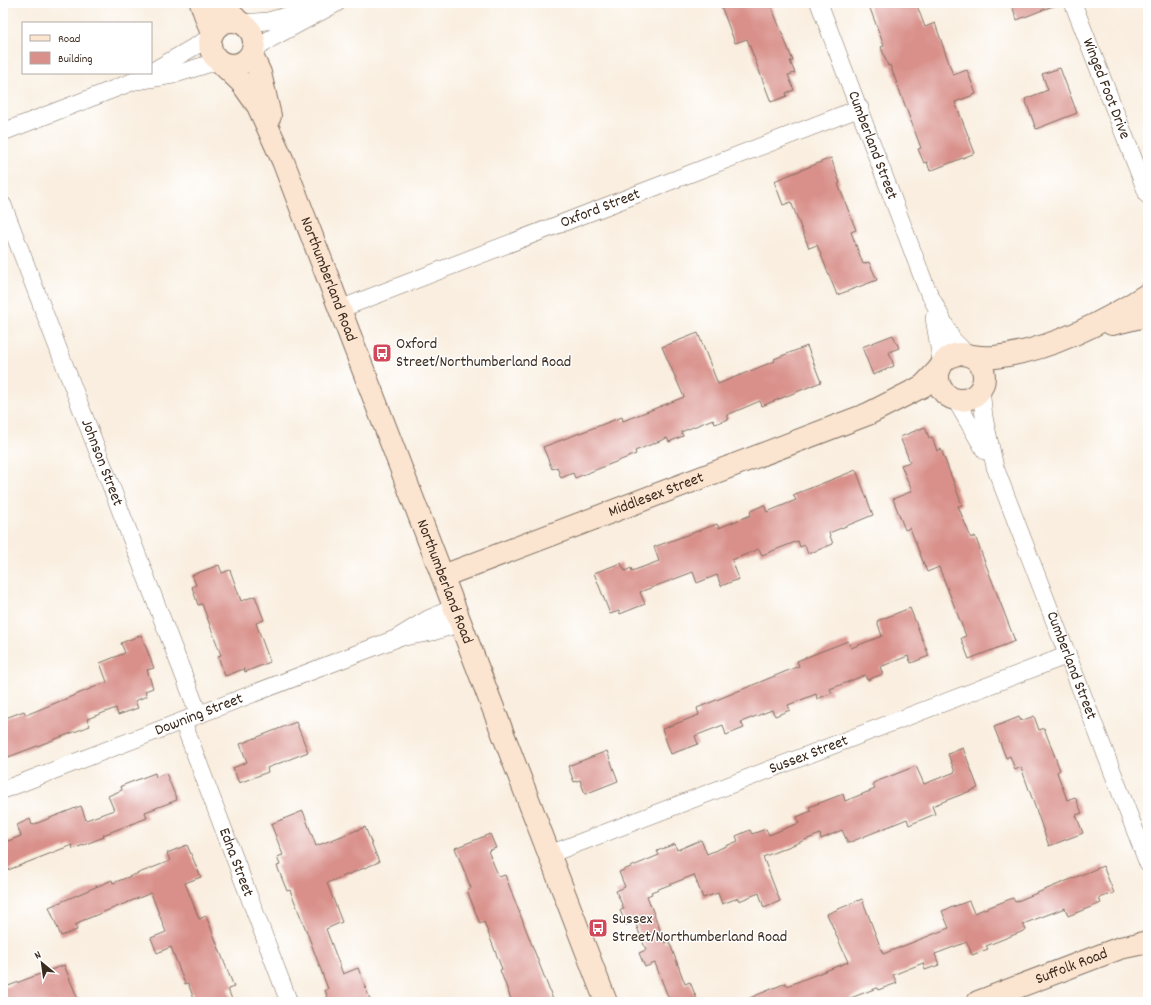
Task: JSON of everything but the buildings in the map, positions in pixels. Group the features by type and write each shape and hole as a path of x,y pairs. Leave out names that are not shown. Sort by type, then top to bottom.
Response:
{"street":[{"path":"201,3 211,35 211,50 220,62 228,65 241,64 270,39 333,4"},
{"path":"221,3 251,32 254,38 252,53"},
{"name":"Cumberland Street","path":"818,3 860,108 926,287 938,335 941,367"},
{"name":"Winged Foot Drive","path":"1073,3 1148,196"},
{"path":"152,71 183,54 211,35 215,28 226,22 268,20 333,4"},
{"name":"Northumberland Road","path":"252,53 260,73 283,161"},
{"path":"132,82 173,75 220,62"},
{"name":"Northumberland Road","path":"220,62 241,82 258,106 283,161 606,1002"},
{"path":"3,132 132,82 146,74"},
{"name":"Oxford Street","path":"340,309 860,108"},
{"name":"Johnson Street","path":"4,204 199,716"},
{"name":"Cumberland Street","path":"926,287 952,339 969,356"},
{"path":"1091,328 1148,294"},
{"path":"1048,344 983,385 970,399 952,398 943,392 938,381 941,367 953,356 994,358 1048,344 1091,328 1148,315"},
{"path":"969,356 982,366 983,385"},
{"name":"Middlesex Street","path":"443,576 868,414 923,386 941,367"},
{"name":"Cumberland Street","path":"983,385 984,417 995,467 1148,864"},
{"name":"Middlesex Street","path":"868,414 937,397 952,398"},
{"name":"Cumberland Street","path":"952,398 995,467"},
{"name":"Downing Street","path":"3,790 199,716 394,639 428,619 458,615"},
{"name":"Sussex Street","path":"550,854 1068,655"},
{"name":"Edna Street","path":"183,722 289,1002"},
{"name":"Suffolk Road","path":"1120,948 1148,930"},
{"name":"Suffolk Road","path":"978,1002 1120,948 1148,942"}],"place":[{"name":"Oxford Street/Northumberland Road","path":"382,353"},
{"name":"Sussex Street/Northumberland Road","path":"598,928"}]}
